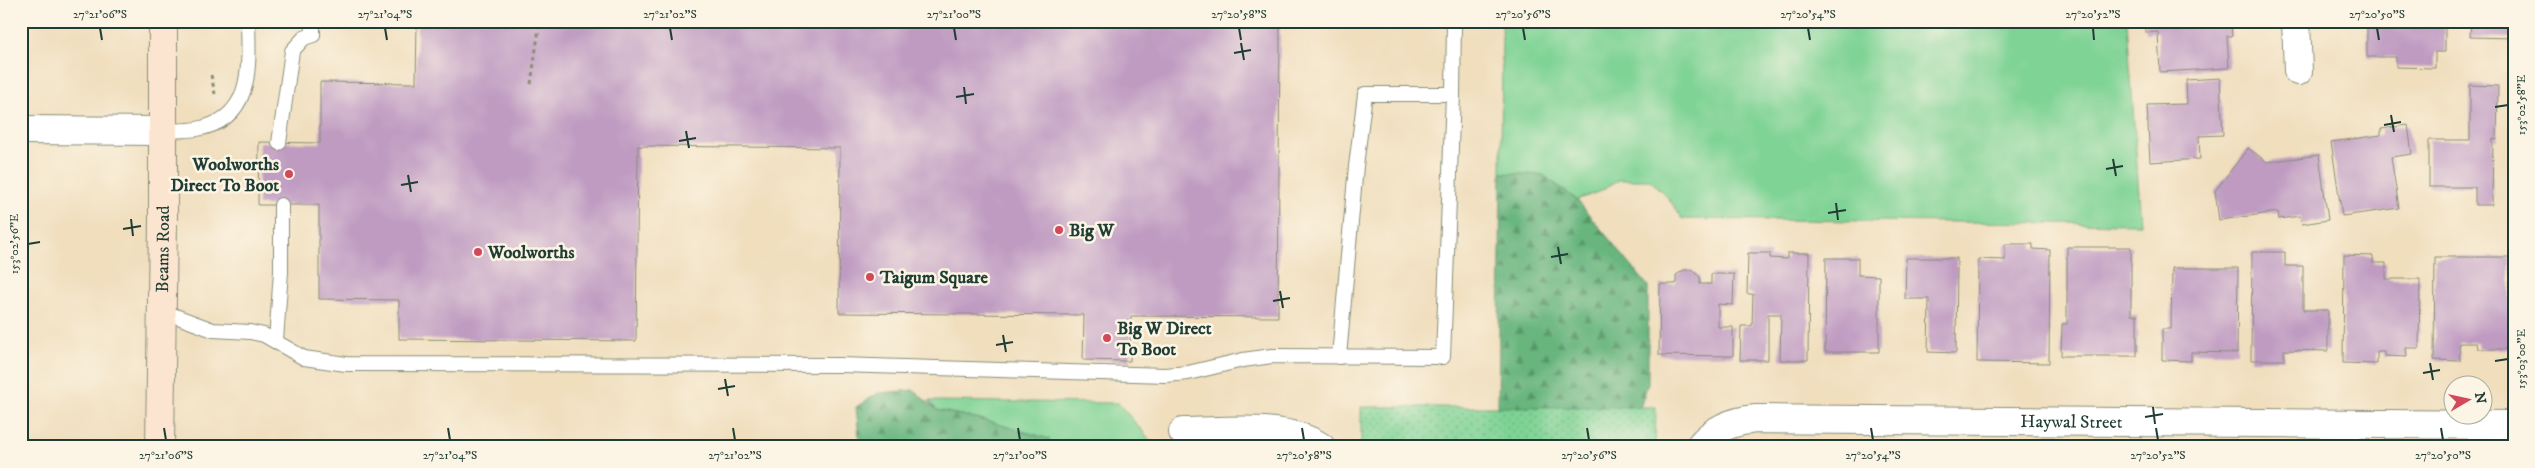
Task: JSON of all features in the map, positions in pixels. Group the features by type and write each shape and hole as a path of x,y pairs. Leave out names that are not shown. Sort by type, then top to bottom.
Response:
{"main road":[{"name":"Beams Road","path":"160,447 163,21"}],"street":[{"path":"2296,21 2298,72"},
{"path":"21,130 162,131"},
{"name":"Haywal Street","path":"1699,447 1708,436 1731,423 1756,420 2313,435 2514,425"},
{"path":"1183,432 1282,432 1306,437 1321,447"}],"lane":[{"path":"162,131 210,126 236,108 246,86 249,68 248,21"},
{"path":"279,143 292,51 304,38 313,36 314,21"},
{"path":"162,310 213,330 250,332 276,340 304,358 316,361 383,364 822,365 1166,375 1188,373 1272,356 1443,356 1454,94 1454,21"},
{"path":"1339,357 1356,166 1365,94 1454,94"},
{"path":"276,340 281,272 280,205"}],"path":[{"path":"531,84 540,21"},
{"path":"211,75 217,102"}],"green space":[{"path":"1502,21 2127,21 2141,224 1682,219 1669,199 1650,180 1619,180 1598,192 1577,200 1543,175 1501,173"},
{"path":"1501,173 1543,175 1577,200 1648,286 1648,383 1636,420 1498,408"},
{"path":"913,390 937,410 984,420 1049,439 1050,447 860,447 856,407 878,393"},
{"path":"929,401 1118,403 1152,442 1167,447 1050,447 1049,439 984,420 937,410"},
{"path":"1361,407 1656,407 1655,447 1361,447"}],"building":[{"path":"417,21 1326,21 1326,25 1280,25 1278,317 1131,316 1130,361 1083,360 1084,315 839,313 840,148 638,146 636,341 399,339 399,300 319,299 319,205 258,205 259,142 320,143 320,82 416,83"},
{"path":"2145,21 2231,21 2232,36 2227,36 2229,68 2160,72 2158,32 2146,33"},
{"path":"2367,21 2445,21 2445,52 2435,52 2435,68 2396,67 2396,57 2367,57"},
{"path":"2471,21 2514,21 2514,38 2470,37"},
{"path":"2220,78 2223,135 2199,136 2200,159 2150,162 2147,105 2187,104 2186,80"},
{"path":"2470,85 2498,86 2497,140 2493,139 2492,205 2475,205 2475,187 2429,187 2429,140 2470,140"},
{"path":"2514,98 2514,223 2512,223 2511,100"},
{"path":"2408,125 2412,154 2391,157 2399,208 2342,216 2331,142 2381,135 2381,129"},
{"path":"2248,148 2267,162 2319,155 2328,220 2302,224 2300,216 2279,219 2278,212 2219,220 2215,191"},
{"path":"2005,244 2033,244 2033,249 2050,250 2049,363 1977,362 1978,259 2005,260"},
{"path":"2067,247 2131,247 2131,315 2137,315 2137,356 2061,356 2062,324 2067,324"},
{"path":"2252,252 2285,252 2285,266 2303,266 2303,310 2328,310 2328,351 2284,350 2284,360 2251,360"},
{"path":"1748,253 1770,253 1770,258 1787,259 1787,253 1809,253 1808,360 1780,360 1781,314 1768,314 1768,360 1740,360 1741,326 1752,326 1753,294 1747,294"},
{"path":"2344,255 2373,256 2373,263 2386,263 2386,279 2420,279 2419,348 2406,348 2407,357 2384,356 2384,352 2377,352 2377,364 2343,363"},
{"path":"2435,257 2510,257 2510,349 2478,349 2477,343 2459,343 2460,361 2434,360"},
{"path":"1826,258 1858,258 1858,275 1879,276 1879,352 1825,352"},
{"path":"1906,258 1957,258 1956,353 1928,352 1929,299 1905,299"},
{"path":"2172,268 2238,268 2237,353 2191,352 2191,361 2162,360 2162,329 2171,329"},
{"path":"1684,270 1692,270 1700,277 1700,284 1711,284 1711,274 1734,274 1733,305 1718,304 1718,327 1733,327 1733,356 1659,355 1660,284 1676,284 1676,275"}],"place":[{"name":"Woolworths Direct To Boot","path":"289,174"},
{"name":"Big W","path":"1059,230"},
{"name":"Woolworths","path":"478,252"},
{"name":"Taigum Square","path":"870,277"},
{"name":"Big W Direct To Boot","path":"1107,338"}]}
